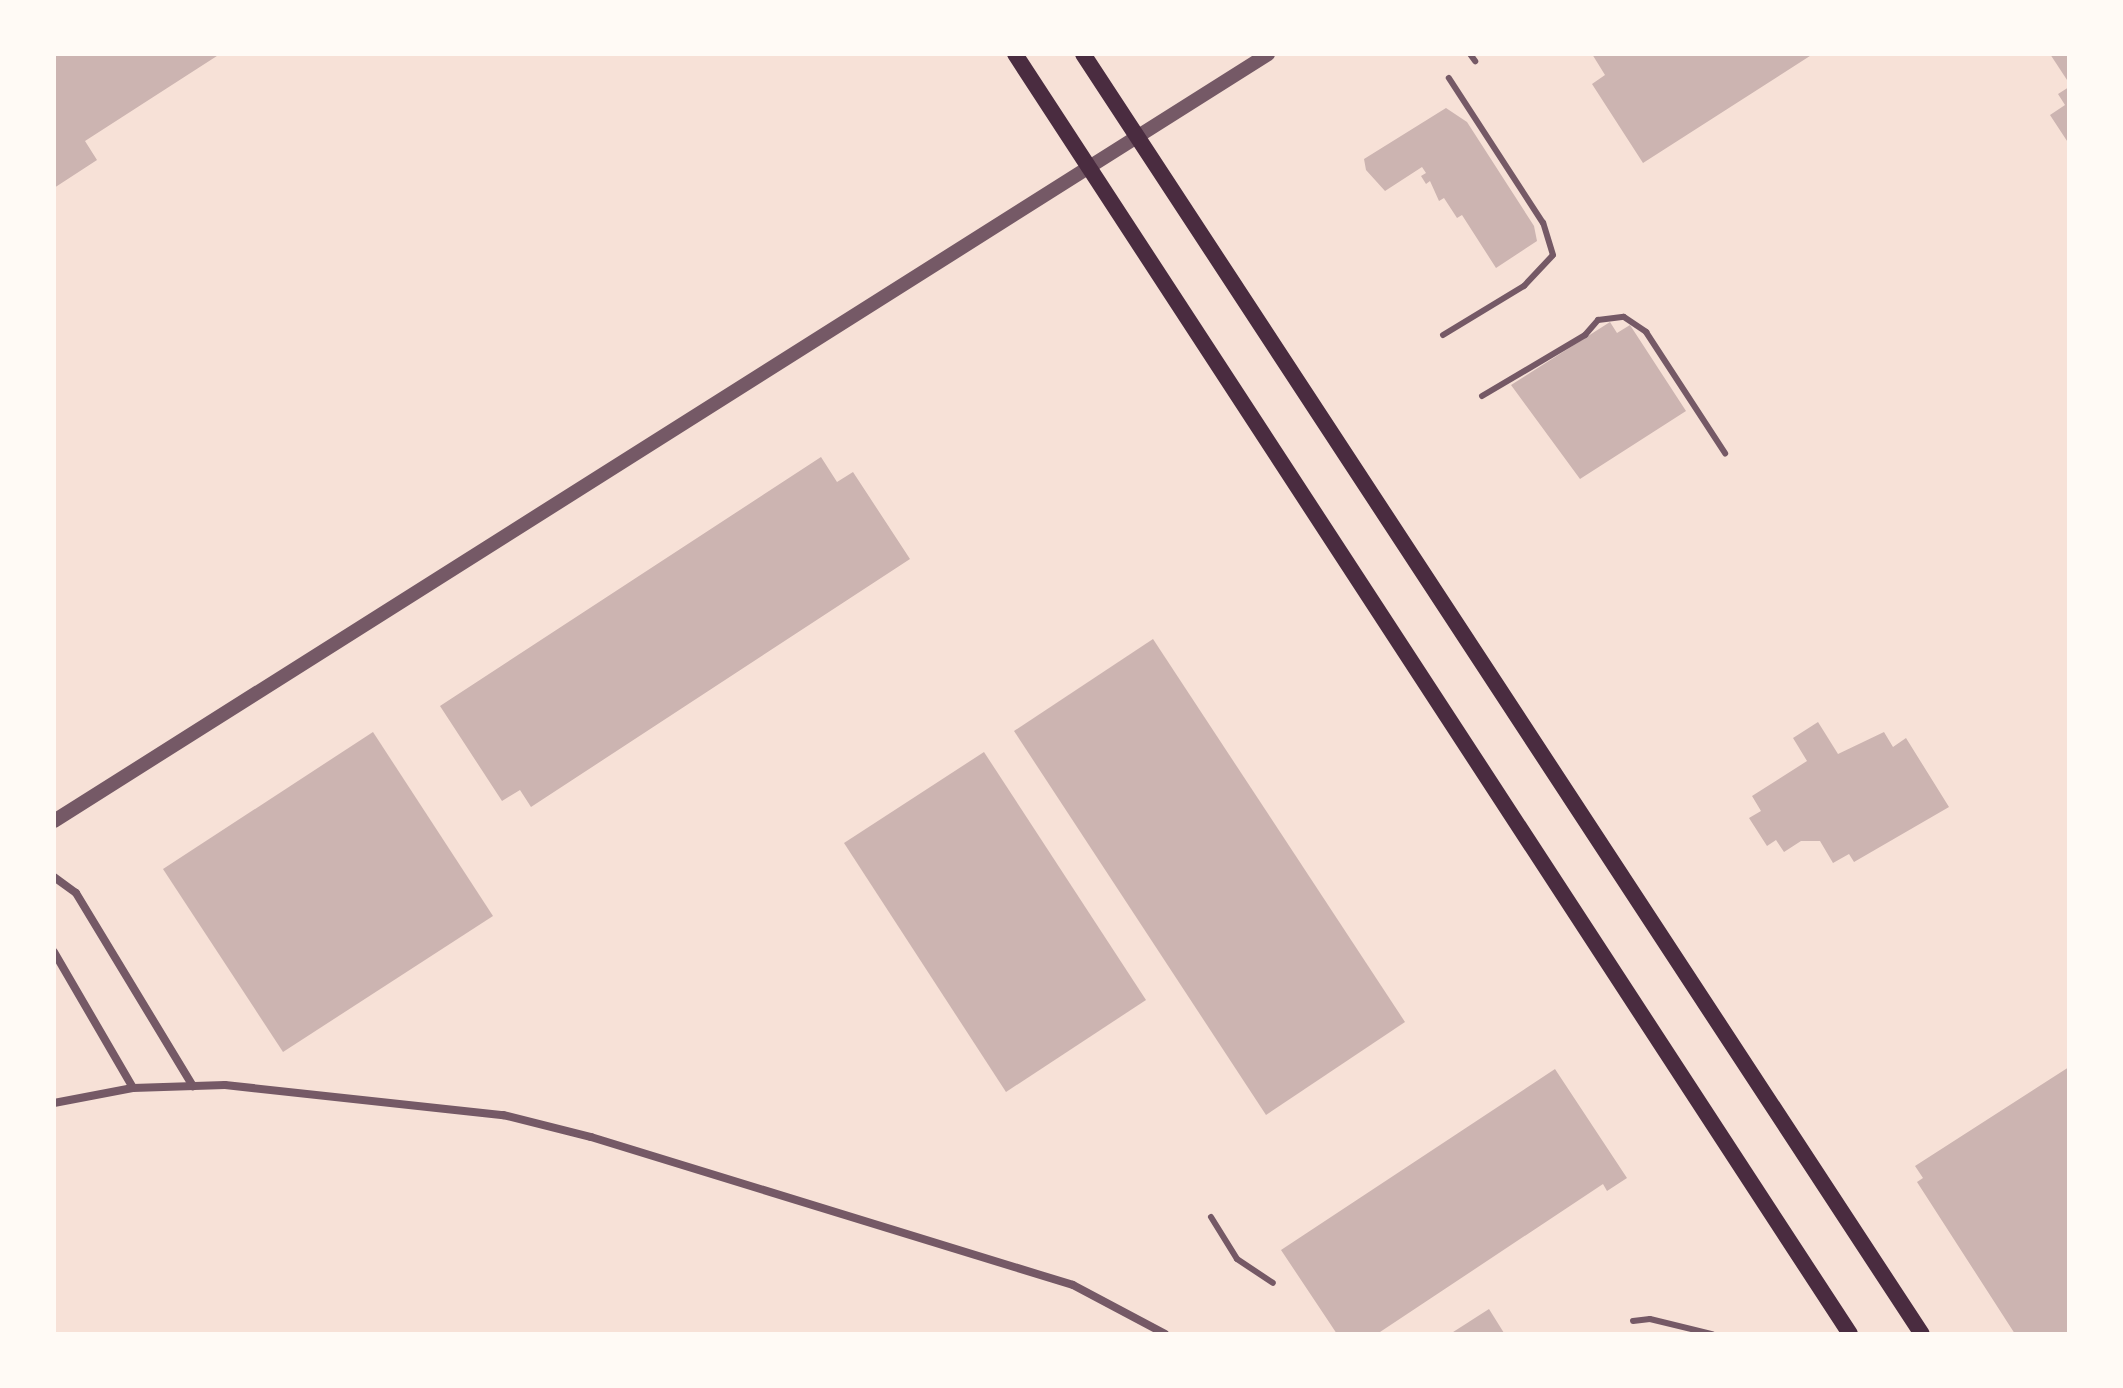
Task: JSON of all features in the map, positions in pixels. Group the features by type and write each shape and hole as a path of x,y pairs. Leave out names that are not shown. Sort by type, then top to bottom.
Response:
{"main road":[{"path":"1015,54 1850,1334"},
{"path":"1083,54 1922,1334"}],"street":[{"path":"54,821 1268,54"},
{"path":"54,877 76,893 193,1086"},
{"path":"54,952 133,1088"},
{"path":"54,1103 133,1088 225,1085 425,1103 577,1133 1073,1285 1165,1334"}],"lane":[{"path":"1470,54 1475,61"},
{"path":"1443,335 1524,286 1553,255 1543,223 1449,78"},
{"path":"1482,396 1585,335 1598,320 1624,317 1646,332 1725,453"},
{"path":"1211,1217 1237,1259 1273,1283"},
{"path":"1633,1321 1650,1319 1712,1334"}],"building":[{"path":"54,54 220,54 85,141 97,160 54,188"},
{"path":"1592,54 1813,54 1643,163 1592,84 1605,75"},
{"path":"2050,54 2069,54 2069,83"},
{"path":"2069,87 2069,144 2050,115 2065,105 2058,94"},
{"path":"1446,108 1467,122 1534,226 1537,241 1496,268 1462,215 1457,218 1444,198 1439,201 1430,181 1426,184 1421,176 1426,173 1422,167 1385,191 1366,170 1364,159"},
{"path":"1610,322 1617,333 1630,325 1686,411 1580,479 1511,385"},
{"path":"821,457 837,482 853,472 910,559 531,807 520,790 502,801 440,706"},
{"path":"1153,639 1405,1022 1266,1115 1014,731"},
{"path":"1818,722 1838,754 1884,732 1893,747 1906,738 1949,807 1854,862 1849,854 1833,863 1820,841 1801,841 1784,852 1776,840 1767,846 1749,818 1761,811 1752,796 1807,761 1793,738"},
{"path":"373,732 493,916 283,1052 163,869"},
{"path":"984,752 1146,1000 1006,1092 844,843"},
{"path":"2069,1067 2069,1334 2015,1334 1917,1182 1923,1178 1915,1166"},
{"path":"1555,1069 1627,1178 1607,1191 1603,1184 1377,1334 1337,1334 1281,1250"},
{"path":"1489,1309 1504,1333 1450,1334"}]}
